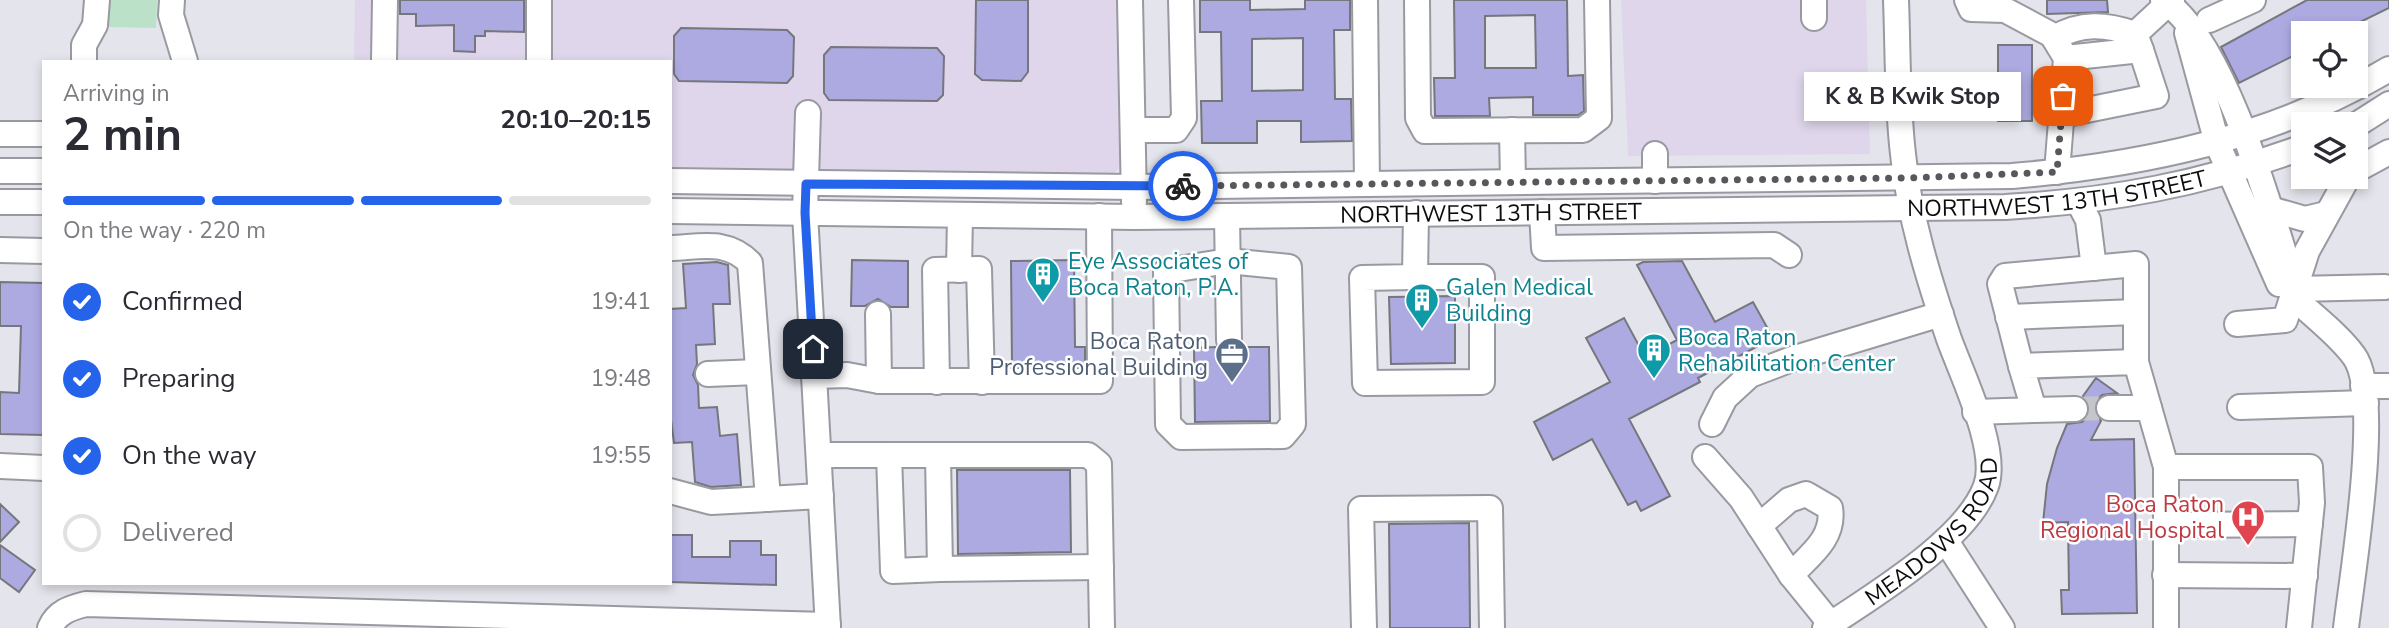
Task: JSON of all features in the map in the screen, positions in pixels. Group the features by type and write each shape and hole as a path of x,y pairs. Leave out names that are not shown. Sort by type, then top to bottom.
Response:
{"street":[{"path":"84,60 84,45 96,25 97,0"},
{"path":"172,0 171,15 185,60"},
{"path":"384,60 385,0"},
{"path":"538,60 539,0"},
{"path":"1130,0 1135,217"},
{"path":"1133,130 1176,130 1184,118 1181,0"},
{"path":"1365,0 1367,184"},
{"path":"1417,0 1418,118 1424,131 1583,130 1600,118 1597,0"},
{"name":"MEADOWS ROAD","path":"1830,627 1946,541 1970,515 1987,483 1987,450 1941,314 1912,207 1903,155 1896,0"},
{"path":"1967,0 1970,9 2005,10 2060,48 2138,42 2172,6"},
{"path":"2209,20 2253,0"},
{"path":"2172,6 2214,62 2270,209 2292,297"},
{"path":"2172,6 2217,143 2292,297 2356,358 2364,395 2368,440 2377,464 2346,628"},
{"path":"2062,115 2156,96 2138,42"},
{"path":"2057,172 2062,115 2060,48"},
{"name":"NORTHWEST 13TH STREET","path":"672,181 1134,187 1907,178 2057,172 2119,164 2243,135 2334,98 2389,69"},
{"path":"2368,117 2389,104"},
{"path":"56,620 68,608 86,604 629,624 828,627 805,213 808,113"},
{"path":"1512,130 1513,182"},
{"path":"0,134 42,134"},
{"name":"NORTHWEST 13TH STREET","path":"672,211 1135,217 2079,203 2180,185 2254,165 2291,151"},
{"path":"2368,163 2389,152"},
{"path":"1655,154 1655,181"},
{"path":"0,171 42,171"},
{"path":"2237,324 2285,320 2307,251 2341,189"},
{"path":"0,202 42,202"},
{"path":"2079,203 2074,221 2086,269"},
{"path":"2270,209 2305,219 2326,214"},
{"path":"1542,212 1544,248 1774,245 1789,255"},
{"path":"1415,277 1416,213"},
{"path":"959,270 960,215"},
{"path":"814,376 847,375 879,381 1100,381 1099,216"},
{"path":"1227,216 1229,340"},
{"path":"672,248 719,246 738,250 750,263 768,499"},
{"path":"0,250 42,251"},
{"path":"1228,261 1289,267 1293,424 1283,436 1181,437 1168,424 1166,271 1228,261"},
{"path":"2034,410 2000,284 2005,276 2136,264 2136,362 2166,467 2166,628"},
{"path":"937,382 935,270 979,269 982,382"},
{"path":"1415,277 1482,277 1482,382 1365,383 1362,278 1415,277"},
{"path":"2292,297 2385,287"},
{"path":"2008,317 2136,312"},
{"path":"878,314 879,381"},
{"path":"1712,424 1726,398 1750,375 1792,359 1941,314"},
{"path":"2021,366 2136,362"},
{"path":"708,374 758,372"},
{"path":"2241,407 2364,395 2389,386"},
{"path":"2109,408 2149,408"},
{"path":"1975,412 2075,409"},
{"path":"818,455 1088,455 1099,464 1102,628"},
{"path":"889,455 893,571 1101,567"},
{"path":"938,455 940,569"},
{"path":"1705,457 1741,498 1791,575 1830,627"},
{"path":"0,466 42,468"},
{"path":"2166,467 2310,467 2310,524 2299,628"},
{"path":"672,492 711,502 821,496"},
{"path":"1759,526 1789,500 1807,494 1830,508 1833,522 1825,540 1791,575"},
{"path":"1364,628 1361,509 1490,509 1492,628"},
{"path":"2168,525 2310,524"},
{"path":"1946,541 2003,628"},
{"path":"2165,575 2305,576"}],"shaded area":[{"path":"355,0 1119,0 1124,164 1114,173 1099,176 672,170 672,60 354,60"},
{"path":"1621,0 1866,0 1870,154 1628,156"}],"green space":[{"path":"109,0 157,0 156,28 109,27"}],"building":[{"path":"400,0 524,0 524,32 485,31 485,36 475,36 475,52 454,51 454,25 416,26 416,14 400,14"},
{"path":"976,0 1028,0 1028,72 1021,81 982,80 975,74"},
{"path":"1200,0 1250,0 1250,10 1305,9 1305,0 1350,0 1350,30 1334,30 1335,99 1351,99 1352,141 1301,142 1301,121 1257,121 1257,143 1202,143 1201,101 1222,101 1221,32 1200,32","holes":["1303,38 1303,90 1252,91 1252,39"]},
{"path":"1454,0 1567,0 1568,76 1583,75 1584,111 1578,115 1533,115 1533,97 1489,98 1490,116 1435,116 1434,78 1455,78","holes":["1535,15 1536,68 1485,68 1485,16"]},
{"path":"2047,0 2107,0 2108,12 2047,14"},
{"path":"2307,0 2389,0 2389,8 2362,21 2291,21 2291,57 2239,83 2221,47"},
{"path":"681,28 787,30 794,37 793,76 787,83 679,81 674,74 674,36"},
{"path":"1998,45 2032,45 2032,121 1998,121"},
{"path":"831,47 937,48 944,56 943,95 937,101 829,100 824,93 824,55"},
{"path":"852,260 908,261 908,307 891,307 878,299 865,306 851,306"},
{"name":"Eye Associates of Boca Raton, P.A.","path":"1074,260 1075,347 1085,347 1085,366 1012,366 1011,261"},
{"name":"Boca Raton Rehabilitation Center","path":"1682,261 1715,322 1753,302 1773,338 1698,378 1700,382 1629,419 1670,496 1641,511 1636,501 1628,505 1592,439 1553,460 1534,422 1610,382 1586,338 1624,318 1645,357 1677,340 1637,265 1643,262"},
{"path":"717,262 728,265 730,304 713,304 715,344 696,345 697,364 693,375 698,385 699,408 717,407 720,436 737,434 741,485 711,487 695,482 692,442 674,443 672,309 686,308 683,264"},
{"path":"0,282 42,283 42,435 0,434 0,392 19,393 21,326 0,326"},
{"name":"Galen Medical Building","path":"1455,296 1455,363 1391,364 1389,297"},
{"name":"Boca Raton Professional Building","path":"1216,347 1229,355 1242,347 1269,347 1270,421 1195,422 1194,348"},
{"path":"2096,378 2117,393 2102,395 2096,401 2096,415 2101,421 2091,440 2134,439 2137,613 2062,614 2061,590 2069,590 2068,522 2043,523 2047,484 2057,448 2067,424 2082,422 2088,417 2090,408 2083,396"},
{"path":"957,470 1070,470 1071,552 958,554"},
{"path":"0,504 19,522 0,542"},
{"path":"1469,523 1470,628 1390,628 1389,524"},
{"path":"672,535 692,535 692,557 730,557 730,541 761,541 761,555 776,555 776,585 672,582"},
{"path":"0,545 35,570 19,592 0,578"}],"tunnel":[{"path":"2075,409 2109,408"}],"way so far":[{"path":"1183,186 1907,178 2012,176 2057,172 2063,96"}],"place":[{"name":"K & B Kwik Stop","path":"2063,96"},
{"name":"Eye Associates of Boca Raton, P.A.","path":"1043,304"},
{"name":"Galen Medical Building","path":"1422,330"},
{"name":"Boca Raton Rehabilitation Center","path":"1654,380"},
{"name":"Boca Raton Professional Building","path":"1232,384"},
{"name":"Boca Raton Regional Hospital","path":"2248,547"}],"route":[{"path":"813,349 805,213 806,184 1183,186"}]}
